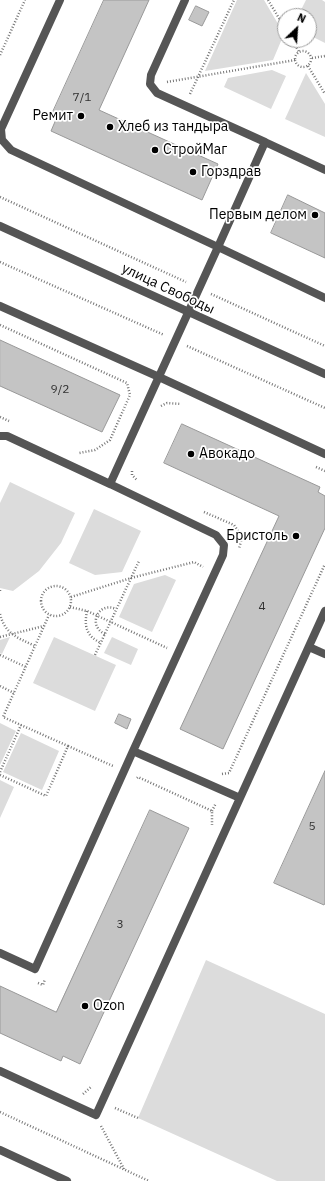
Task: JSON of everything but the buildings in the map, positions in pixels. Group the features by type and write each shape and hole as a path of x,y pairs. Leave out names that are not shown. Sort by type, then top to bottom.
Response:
{"street":[{"path":"60,0 1,129 2,140 11,150 325,298"},
{"path":"185,0 151,75 150,84 157,93 325,170"},
{"path":"110,484 265,142"},
{"name":"улица Свободы","path":"0,226 325,374"},
{"path":"0,306 159,377 325,454"},
{"path":"0,436 7,436 216,535 224,545 223,555 35,969 0,953"},
{"path":"0,1071 96,1115 325,611"},
{"path":"309,647 325,654"},
{"path":"133,751 240,798"},
{"path":"0,1150 58,1179 67,1181"}],"path":[{"path":"0,55 25,0"},
{"path":"185,106 234,0"},
{"path":"268,0 277,15"},
{"path":"297,48 299,52"},
{"path":"295,60 296,55 302,50 307,51 312,58"},
{"path":"312,58 325,56"},
{"path":"308,66 312,58"},
{"path":"150,84 295,60"},
{"path":"295,60 300,66 308,66"},
{"path":"308,66 325,94"},
{"path":"0,197 325,346"},
{"path":"0,325 126,382 130,395 110,440 95,450 79,453"},
{"path":"0,417 14,424"},
{"path":"95,655 139,560"},
{"path":"71,597 131,578 194,562 215,572"},
{"path":"216,772 222,774 229,773 325,564"},
{"path":"61,586 69,593 71,597 70,608 67,612 58,616 49,614 42,607 41,597 47,589 61,586"},
{"path":"105,634 97,628 97,615 100,610 106,608 113,607 116,609"},
{"path":"70,608 87,611 97,615 178,653"},
{"path":"87,611 85,621 88,632 95,640 101,643"},
{"path":"0,614 5,628 12,634 35,646"},
{"path":"49,614 26,667 2,716 212,811 212,824 209,832"},
{"path":"0,637 44,626"},
{"path":"0,655 26,667"},
{"path":"0,686 14,693"},
{"path":"0,772 21,725"},
{"path":"0,775 46,796 68,746"},
{"path":"134,784 138,777"},
{"path":"36,982 43,985 46,978"},
{"path":"79,1095 84,1094 92,1088 95,1081"},
{"path":"102,1102 138,1118"},
{"path":"0,1112 149,1181"},
{"path":"96,1115 124,1169"}],"shaded area":[{"path":"237,0 264,0 277,22 278,48 273,60 205,71"},
{"path":"306,0 322,0 325,2 325,43 317,39 317,8 302,8"},
{"path":"272,70 286,76 271,109 224,87 228,78"},
{"path":"306,73 325,104 325,137 285,119"},
{"path":"10,482 75,513 61,543 39,571 13,591 0,588 0,503"},
{"path":"94,509 141,531 122,572 95,575 69,563"},
{"path":"165,575 176,580 152,632 119,617 134,584"},
{"path":"10,637 2,654 0,653 0,640"},
{"path":"54,637 116,665 95,711 33,683"},
{"path":"112,637 138,649 131,665 104,653"},
{"path":"0,723 16,731 0,765"},
{"path":"21,733 59,751 42,790 3,772"},
{"path":"0,780 14,787 0,818"},
{"path":"206,960 325,1014 325,1181 277,1181 138,1118"}],"place":[{"name":"Ремит","path":"81,116"},
{"name":"Хлеб из тандыра","path":"110,127"},
{"name":"СтройМаг","path":"155,150"},
{"name":"Горздрав","path":"193,172"},
{"name":"Первым делом","path":"315,215"},
{"name":"Авокадо","path":"191,454"},
{"name":"Бристоль","path":"296,536"},
{"name":"Ozon","path":"85,1006"}]}
